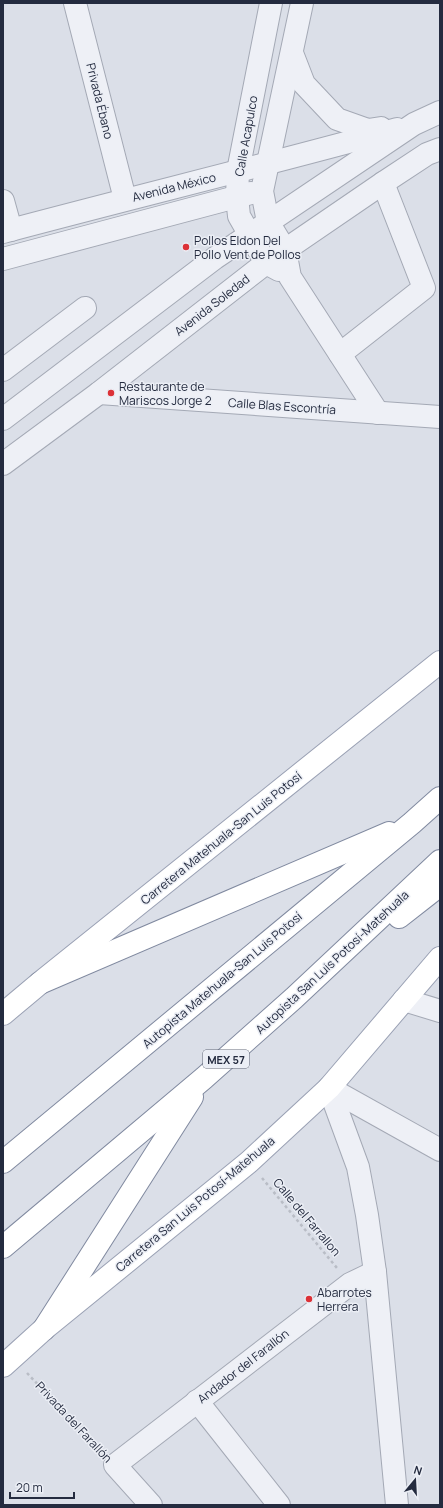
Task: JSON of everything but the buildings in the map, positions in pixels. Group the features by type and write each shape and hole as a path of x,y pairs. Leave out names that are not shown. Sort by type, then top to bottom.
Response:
{"main road":[{"name":"Carretera Matehuala-San Luis Potosí","path":"3,1014 40,982 440,662"},
{"name":"Autopista Matehuala-San Luis Potosí","path":"3,1162 412,823 440,798"},
{"path":"40,982 412,823"},
{"name":"Autopista San Luis Potosí-Matehuala","path":"3,1247 204,1078 294,998 440,861"},
{"path":"294,998 440,885"},
{"name":"Carretera San Luis Potosí-Matehuala","path":"8,1362 44,1329 249,1162 329,1088 439,961"},
{"path":"44,1329 204,1078"}],"street":[{"name":"Privada Ébano","path":"75,3 125,199"},
{"name":"Calle Acapulco","path":"266,263 239,216 237,197 238,171 271,3"},
{"path":"302,3 262,191 268,222 285,250 290,277 378,412"},
{"path":"292,52 304,84 337,119 368,130 414,124 440,117"},
{"path":"3,418 215,258 414,124 440,112"},
{"name":"Avenida México","path":"7,231 125,199 267,164 414,124"},
{"name":"Avenida Soledad","path":"3,464 99,393 266,263 383,183 434,152"},
{"path":"340,354 424,288 383,183"},
{"path":"3,259 262,191"},
{"path":"3,201 7,231"},
{"path":"266,263 290,277"},
{"path":"3,370 85,308"},
{"name":"Calle Blas Escontría","path":"99,393 440,417"},
{"path":"404,1000 440,1011"},
{"path":"329,1088 440,1150"},
{"path":"329,1088 358,1167 368,1215 375,1272 396,1505"},
{"name":"Andador del Farallón","path":"115,1465 350,1284 375,1272"},
{"path":"197,1401 279,1505"},
{"name":"Privada del Farallón","path":"115,1465 151,1505"}],"path":[{"name":"Calle del Farrallon","path":"249,1162 350,1284"},
{"name":"Privada del Farallón","path":"8,1362 115,1465"}],"place":[{"name":"Pollos Eldon Del Pollo Vent de Pollos","path":"186,247"},
{"name":"Restaurante de Mariscos Jorge 2","path":"111,393"},
{"name":"Abarrotes Herrera","path":"309,1299"}]}
